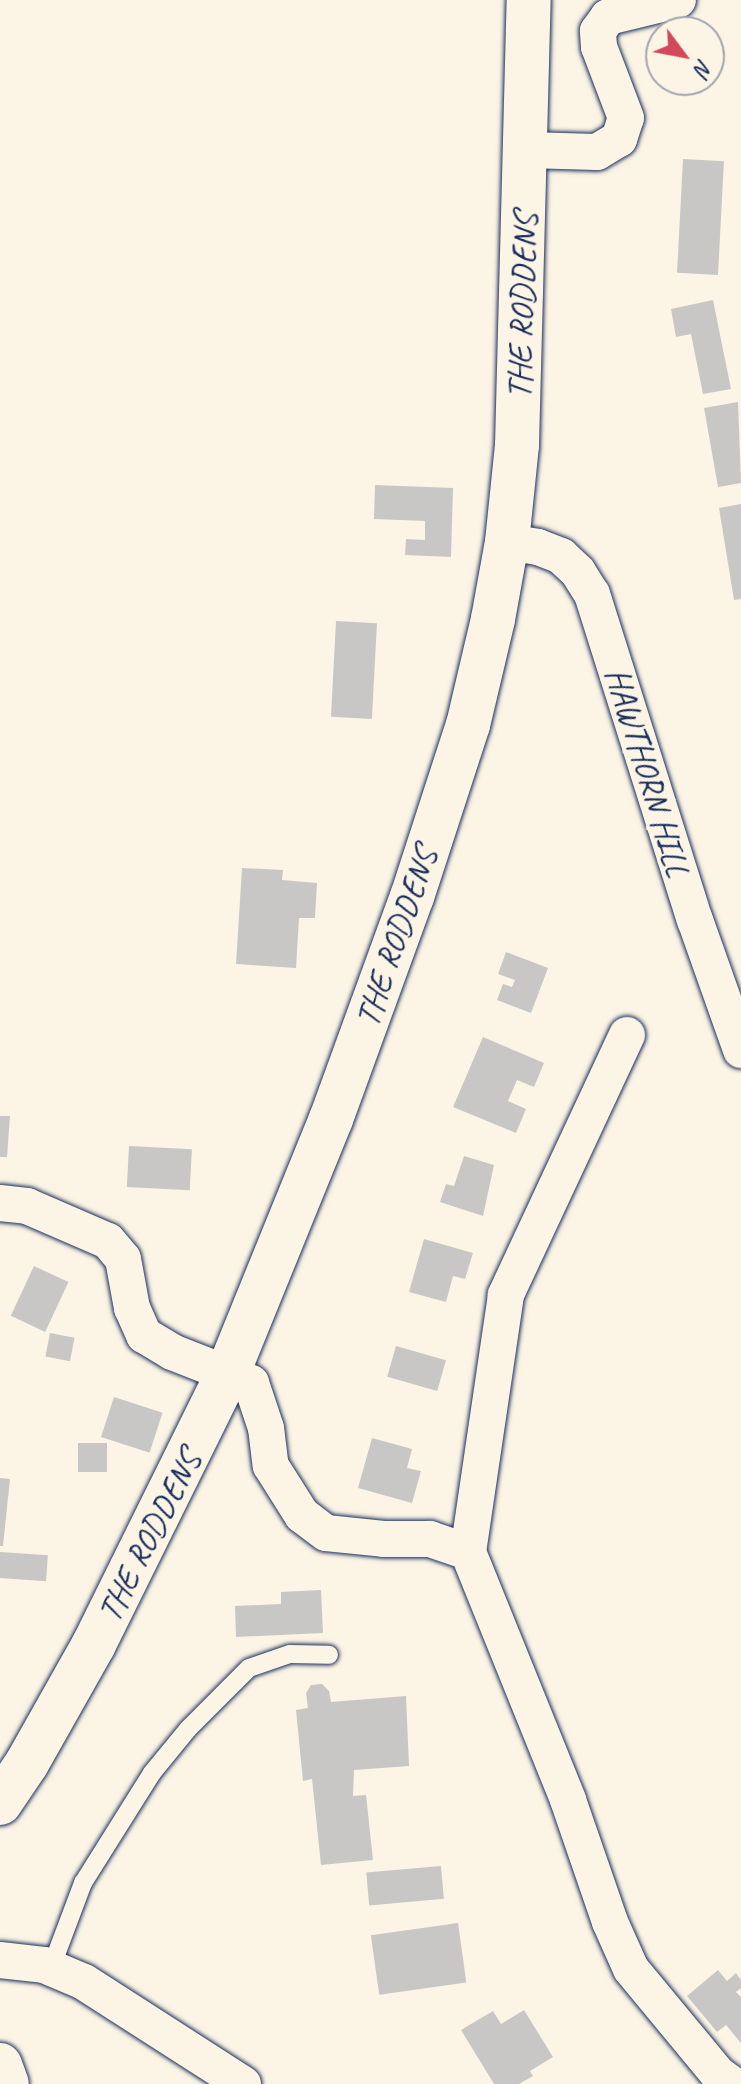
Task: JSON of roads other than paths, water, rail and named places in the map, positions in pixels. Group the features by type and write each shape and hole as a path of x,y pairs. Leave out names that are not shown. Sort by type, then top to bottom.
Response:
{"street":[{"name":"THE RODDENS","path":"0,1803 27,1763 94,1644 227,1375 331,1119 412,897 468,725 507,542 517,445 529,0"},
{"path":"527,150 597,152 619,139 626,118 599,47 598,31 608,17 678,0"},
{"name":"HAWTHORN HILL","path":"507,542 538,547 561,556 578,572 590,590 695,920 741,1050"},
{"path":"627,1035 506,1295 468,1552 568,1800 610,1922 631,1969 718,2074 732,2084"},
{"path":"0,1203 33,1208 108,1241 123,1259 132,1308 144,1335 166,1349 251,1383 266,1428 271,1466 302,1515 326,1533 384,1539 430,1539 468,1552"},
{"path":"0,1960 51,1968 84,1982 243,2084"},
{"path":"0,2065 7,2084"}],"lane":[{"path":"51,1968 83,1883 152,1773 188,1729 249,1668 277,1656 329,1655"}]}
